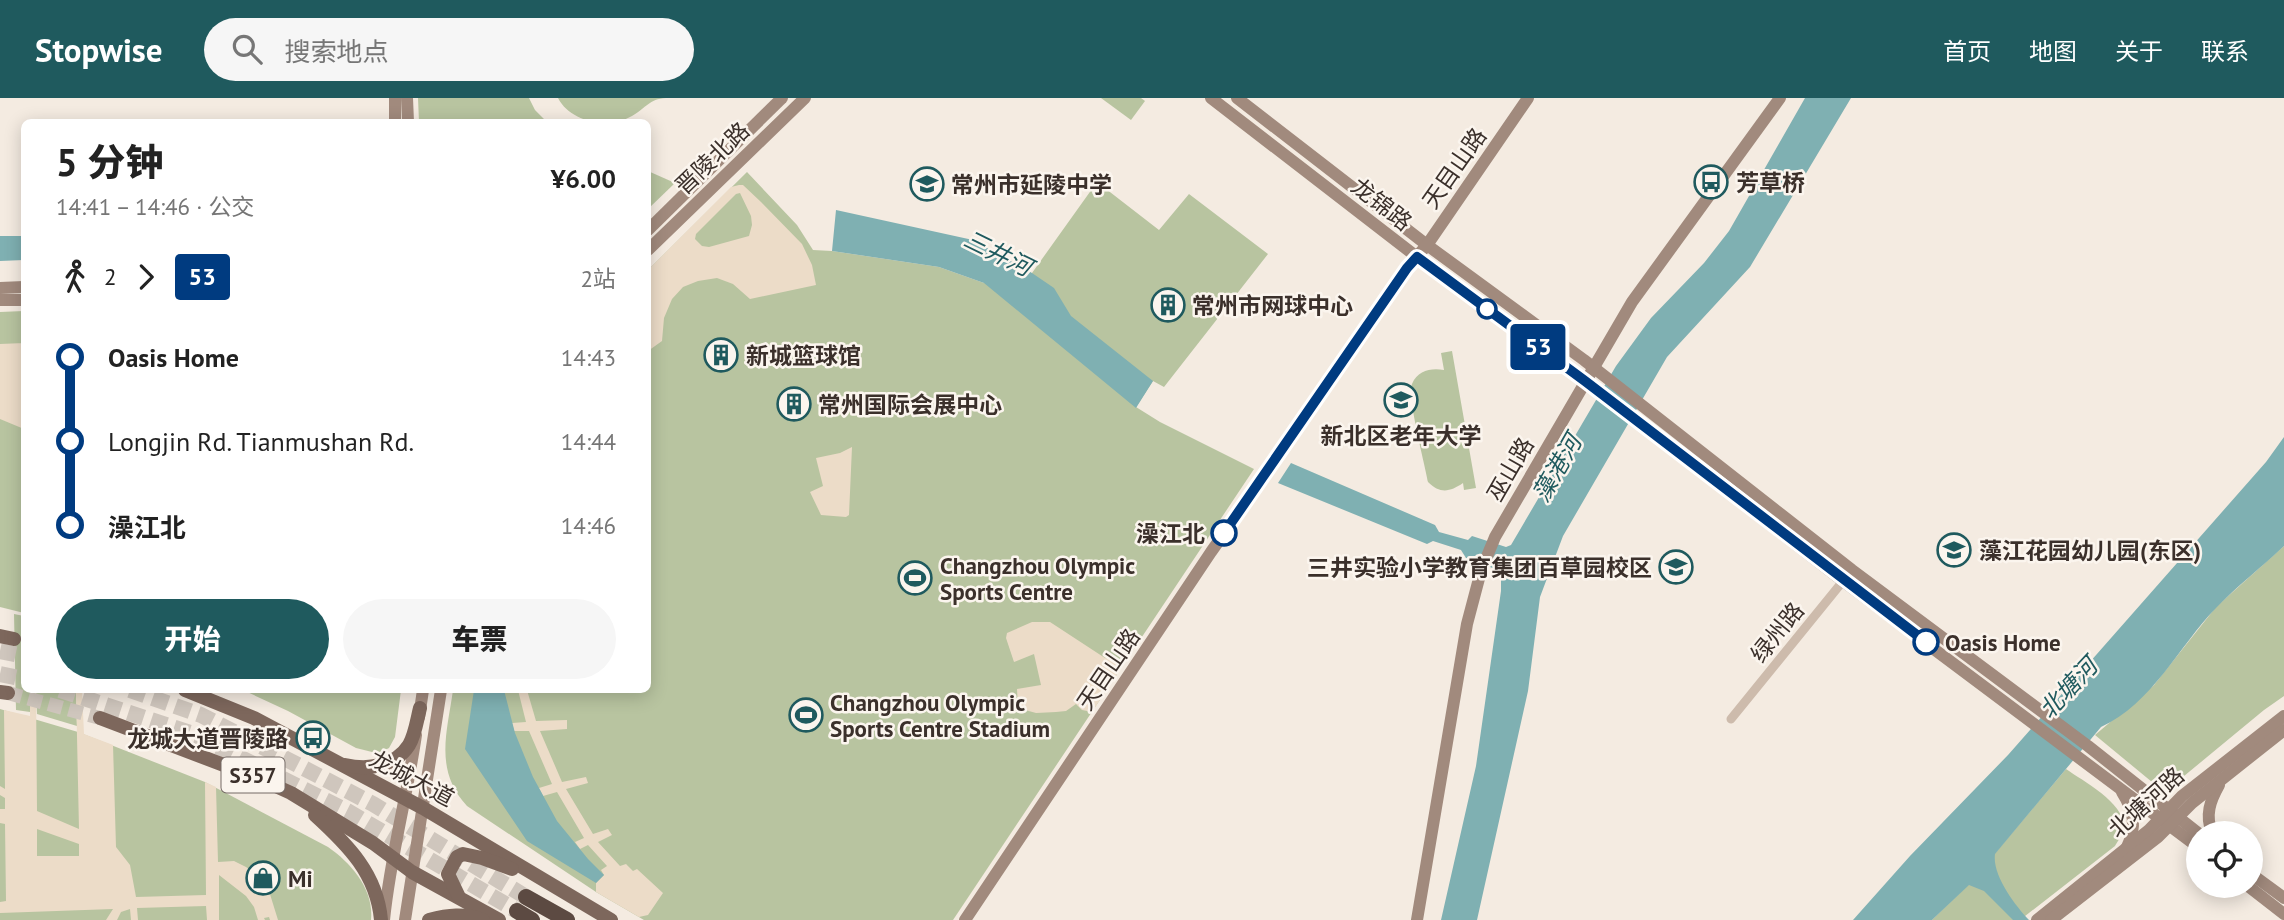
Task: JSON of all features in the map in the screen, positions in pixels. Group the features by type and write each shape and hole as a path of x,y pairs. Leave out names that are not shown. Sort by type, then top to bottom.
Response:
{"highway":[{"path":"526,897 567,920"},
{"path":"517,911 532,920"}],"main road":[{"path":"395,98 396,119"},
{"path":"407,98 408,119"},
{"name":"晋陵北路","path":"651,227 782,98"},
{"name":"晋陵北路","path":"651,247 805,98"},
{"name":"龙锦路","path":"1211,98 2078,758 2169,817"},
{"name":"龙锦路","path":"1237,98 1427,245 1604,375 1852,570 2088,746 2169,817"},
{"name":"天目山路","path":"965,920 1211,552 1528,98"},
{"name":"巫山路","path":"1417,920 1467,624 1481,571 1495,537 1632,302 1780,98"},
{"path":"0,288 21,288"},
{"path":"0,300 21,300"},
{"name":"龙城大道","path":"192,693 254,718 423,808 611,920"},
{"path":"383,920 422,693"},
{"path":"405,920 441,693"},
{"path":"331,761 358,768 379,766 395,760 409,745 420,708"},
{"name":"北塘河路","path":"2043,919 2158,837 2182,796 2284,716"},
{"name":"S357","path":"100,718 291,793 394,856 412,872 499,920"},
{"name":"北塘河路","path":"2043,919 2126,849 2284,730"},
{"path":"2210,821 2208,811 2211,798 2223,778"},
{"path":"2118,786 2133,813 2132,836 2126,849"},
{"path":"291,793 355,854 369,875 383,920"},
{"path":"2169,817 2186,826"},
{"path":"2169,817 2186,835"},
{"path":"465,900 456,894 448,874 457,857 463,854 482,858 547,882"},
{"path":"2263,883 2284,898"},
{"path":"2263,898 2284,914"},
{"path":"429,920 450,915 472,916 483,920"}],"street":[{"name":"绿州路","path":"1731,719 1852,570"}],"green space":[{"path":"418,98 529,98 544,119 419,119"},
{"path":"558,98 666,98 651,102 625,119 584,119 564,106"},
{"path":"1101,98 1141,98 1145,101 1131,120"},
{"path":"651,172 675,183 651,206"},
{"name":"Changzhou Olympic Sports Centre","path":"747,172 797,225 813,250 939,267 984,283 1032,273 1097,182 1159,230 1189,194 1268,254 1164,387 1153,381 1136,407 1160,422 1254,469 953,920 644,920 596,892 467,806 450,779 445,751 453,693 651,693 651,267"},
{"path":"21,311 21,612 0,607 0,312"},
{"path":"1452,351 1476,488 1464,490 1463,483 1445,490 1428,482 1411,391 1412,384 1421,373 1434,369 1444,370 1441,353"},
{"path":"2284,546 2284,696 2178,781 2164,784 2152,782 2095,735 2154,685 2216,607"},
{"path":"14,614 21,615 21,693 30,693 30,712 16,710"},
{"path":"36,693 76,693 77,726 37,714"},
{"path":"249,693 401,693 395,737 389,748 381,752 356,748"},
{"path":"0,709 78,732 205,782 328,847 353,869 365,887 371,920 0,920"},
{"path":"2066,769 2104,795 2120,813 2123,832 2115,846 2020,920 1932,920 1969,884"}],"shaded area":[{"path":"743,185 802,244 812,265 816,285 750,299 733,284 717,278 698,281 683,287 672,299 664,318 662,341 651,349 651,267 731,187","holes":["740,193 751,216 749,236 709,247 702,246 695,239 696,234"]},
{"path":"21,343 21,428 0,419 0,344"},
{"path":"852,447 849,515 821,515 810,492 823,486 816,458 840,453"},
{"path":"1032,622 1050,622 1105,658 1125,662 1092,712 1082,710 1076,704 1066,711 1056,712 1036,713 1018,708 1017,689 1041,685 1034,654 1014,662 1006,638 1007,633"},
{"path":"30,693 36,693 37,811 79,829 76,693 82,693 84,734 113,745 116,847 130,865 136,897 206,895 205,782 216,787 218,862 234,861 258,876 269,891 278,920 270,920 269,917 258,920 254,907 246,896 219,875 219,920 207,920 206,906 137,908 138,920 131,920 130,909 121,912 117,920 106,920 113,909 0,913 0,902 6,901 5,824 0,823 0,809 5,809 5,798 0,795 0,786 5,789 4,710 30,716","holes":["37,829 79,844 79,856 37,856"]},
{"path":"519,693 528,693 536,721 567,720 567,729 540,731 562,782 586,777 588,783 566,789 593,834 608,829 612,835 598,842 620,866 626,864 633,871 637,869 663,893 648,915 639,917 596,892 596,883 604,875 601,870 607,866 588,845 580,849 575,842 584,838 557,792 543,796 539,788 552,784 529,731 514,731 512,723 526,722"}],"water":[{"name":"藻港河","path":"1805,98 1851,98 1750,267 1667,357 1563,536 1540,597 1528,691 1477,920 1441,920 1476,766 1501,591 1498,570 1466,558 1461,550 1433,541 1427,544 1278,483 1291,463 1435,525 1439,532 1468,540 1472,536 1506,547 1511,545 1616,366 1651,318 1704,263 1729,231"},
{"path":"836,210 973,240 1054,288 1071,316 1153,381 1136,408 984,283 939,267 832,251"},
{"path":"0,236 21,236 21,260 0,261"},
{"name":"北塘河","path":"2284,437 2284,546 2216,608 2164,673 2135,704 2101,727 1995,854 2001,880 2011,898 2029,920 2013,920 1984,891 1969,885 1932,920 1853,920 1910,856 2008,755 2266,462"},
{"path":"474,693 505,693 515,733 533,777 557,821 604,875 596,883 527,841 465,749"}],"tunnel":[{"path":"0,651 21,655"},
{"path":"0,674 21,678"},
{"path":"8,693 100,718"},
{"path":"69,693 193,734 347,811 517,911"},
{"path":"139,693 201,715 373,804 526,897"}],"bus line":[{"name":"53","path":"1224,533 1417,257 1585,381 1926,642"}],"place":[{"name":"芳草桥","path":"1711,182"},
{"name":"常州市延陵中学","path":"927,184"},
{"name":"常州市网球中心","path":"1168,305"},
{"name":"新城篮球馆","path":"721,355"},
{"name":"新北区老年大学","path":"1401,400"},
{"name":"常州国际会展中心","path":"794,404"},
{"name":"澡江北","path":"1224,533"},
{"name":"藻江花园幼儿园(东区)","path":"1954,550"},
{"name":"三井实验小学教育集团百草园校区","path":"1676,567"},
{"name":"Changzhou Olympic Sports Centre","path":"915,578"},
{"name":"Oasis Home","path":"1926,642"},
{"name":"Changzhou Olympic Sports Centre Stadium","path":"806,715"},
{"name":"龙城大道晋陵路","path":"313,738"},
{"name":"Mi","path":"263,878"}],"water label":[{"name":"三井河","path":"998,253"}]}
